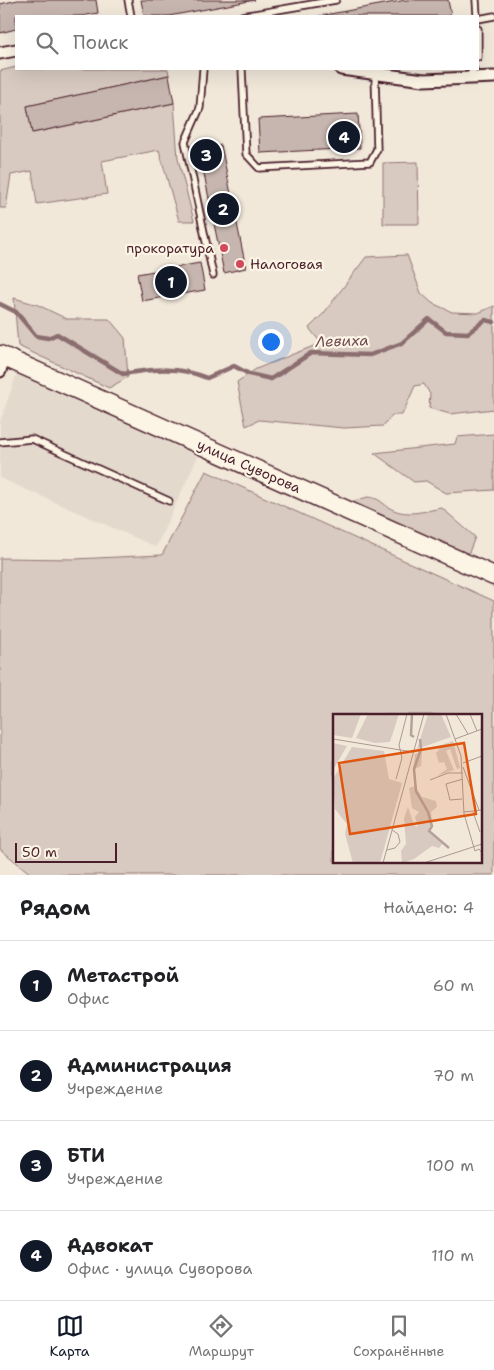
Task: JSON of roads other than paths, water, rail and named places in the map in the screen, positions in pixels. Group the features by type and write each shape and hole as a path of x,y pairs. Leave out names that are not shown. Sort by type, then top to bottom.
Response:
{"main road":[{"name":"улица Суворова","path":"1,361 494,576"}],"street":[{"path":"0,53 15,50"},
{"path":"347,70 424,80 494,77"}],"lane":[{"path":"128,0 131,15"},
{"path":"248,15 336,0"},
{"path":"476,0 477,15"},
{"path":"479,18 494,16"},
{"path":"203,70 200,108 185,142 213,275"},
{"path":"242,70 246,154 259,168 370,162 377,149 375,75"},
{"path":"466,78 473,70"},
{"path":"0,442 32,439 169,501"}],"waterway":[{"name":"Левиха","path":"0,304 16,312 36,336 48,338 57,334 123,374 176,370 207,378 234,366 249,374 271,379 311,353 370,355 402,343 429,319 446,332 468,333 485,320 494,322"}],"place":[{"name":"Адвокат","path":"344,137"},
{"name":"БТИ","path":"206,155"},
{"name":"Администрация","path":"223,209"},
{"name":"прокоратура","path":"224,248"},
{"name":"Налоговая","path":"240,264"},
{"name":"Метастрой","path":"171,282"}]}
